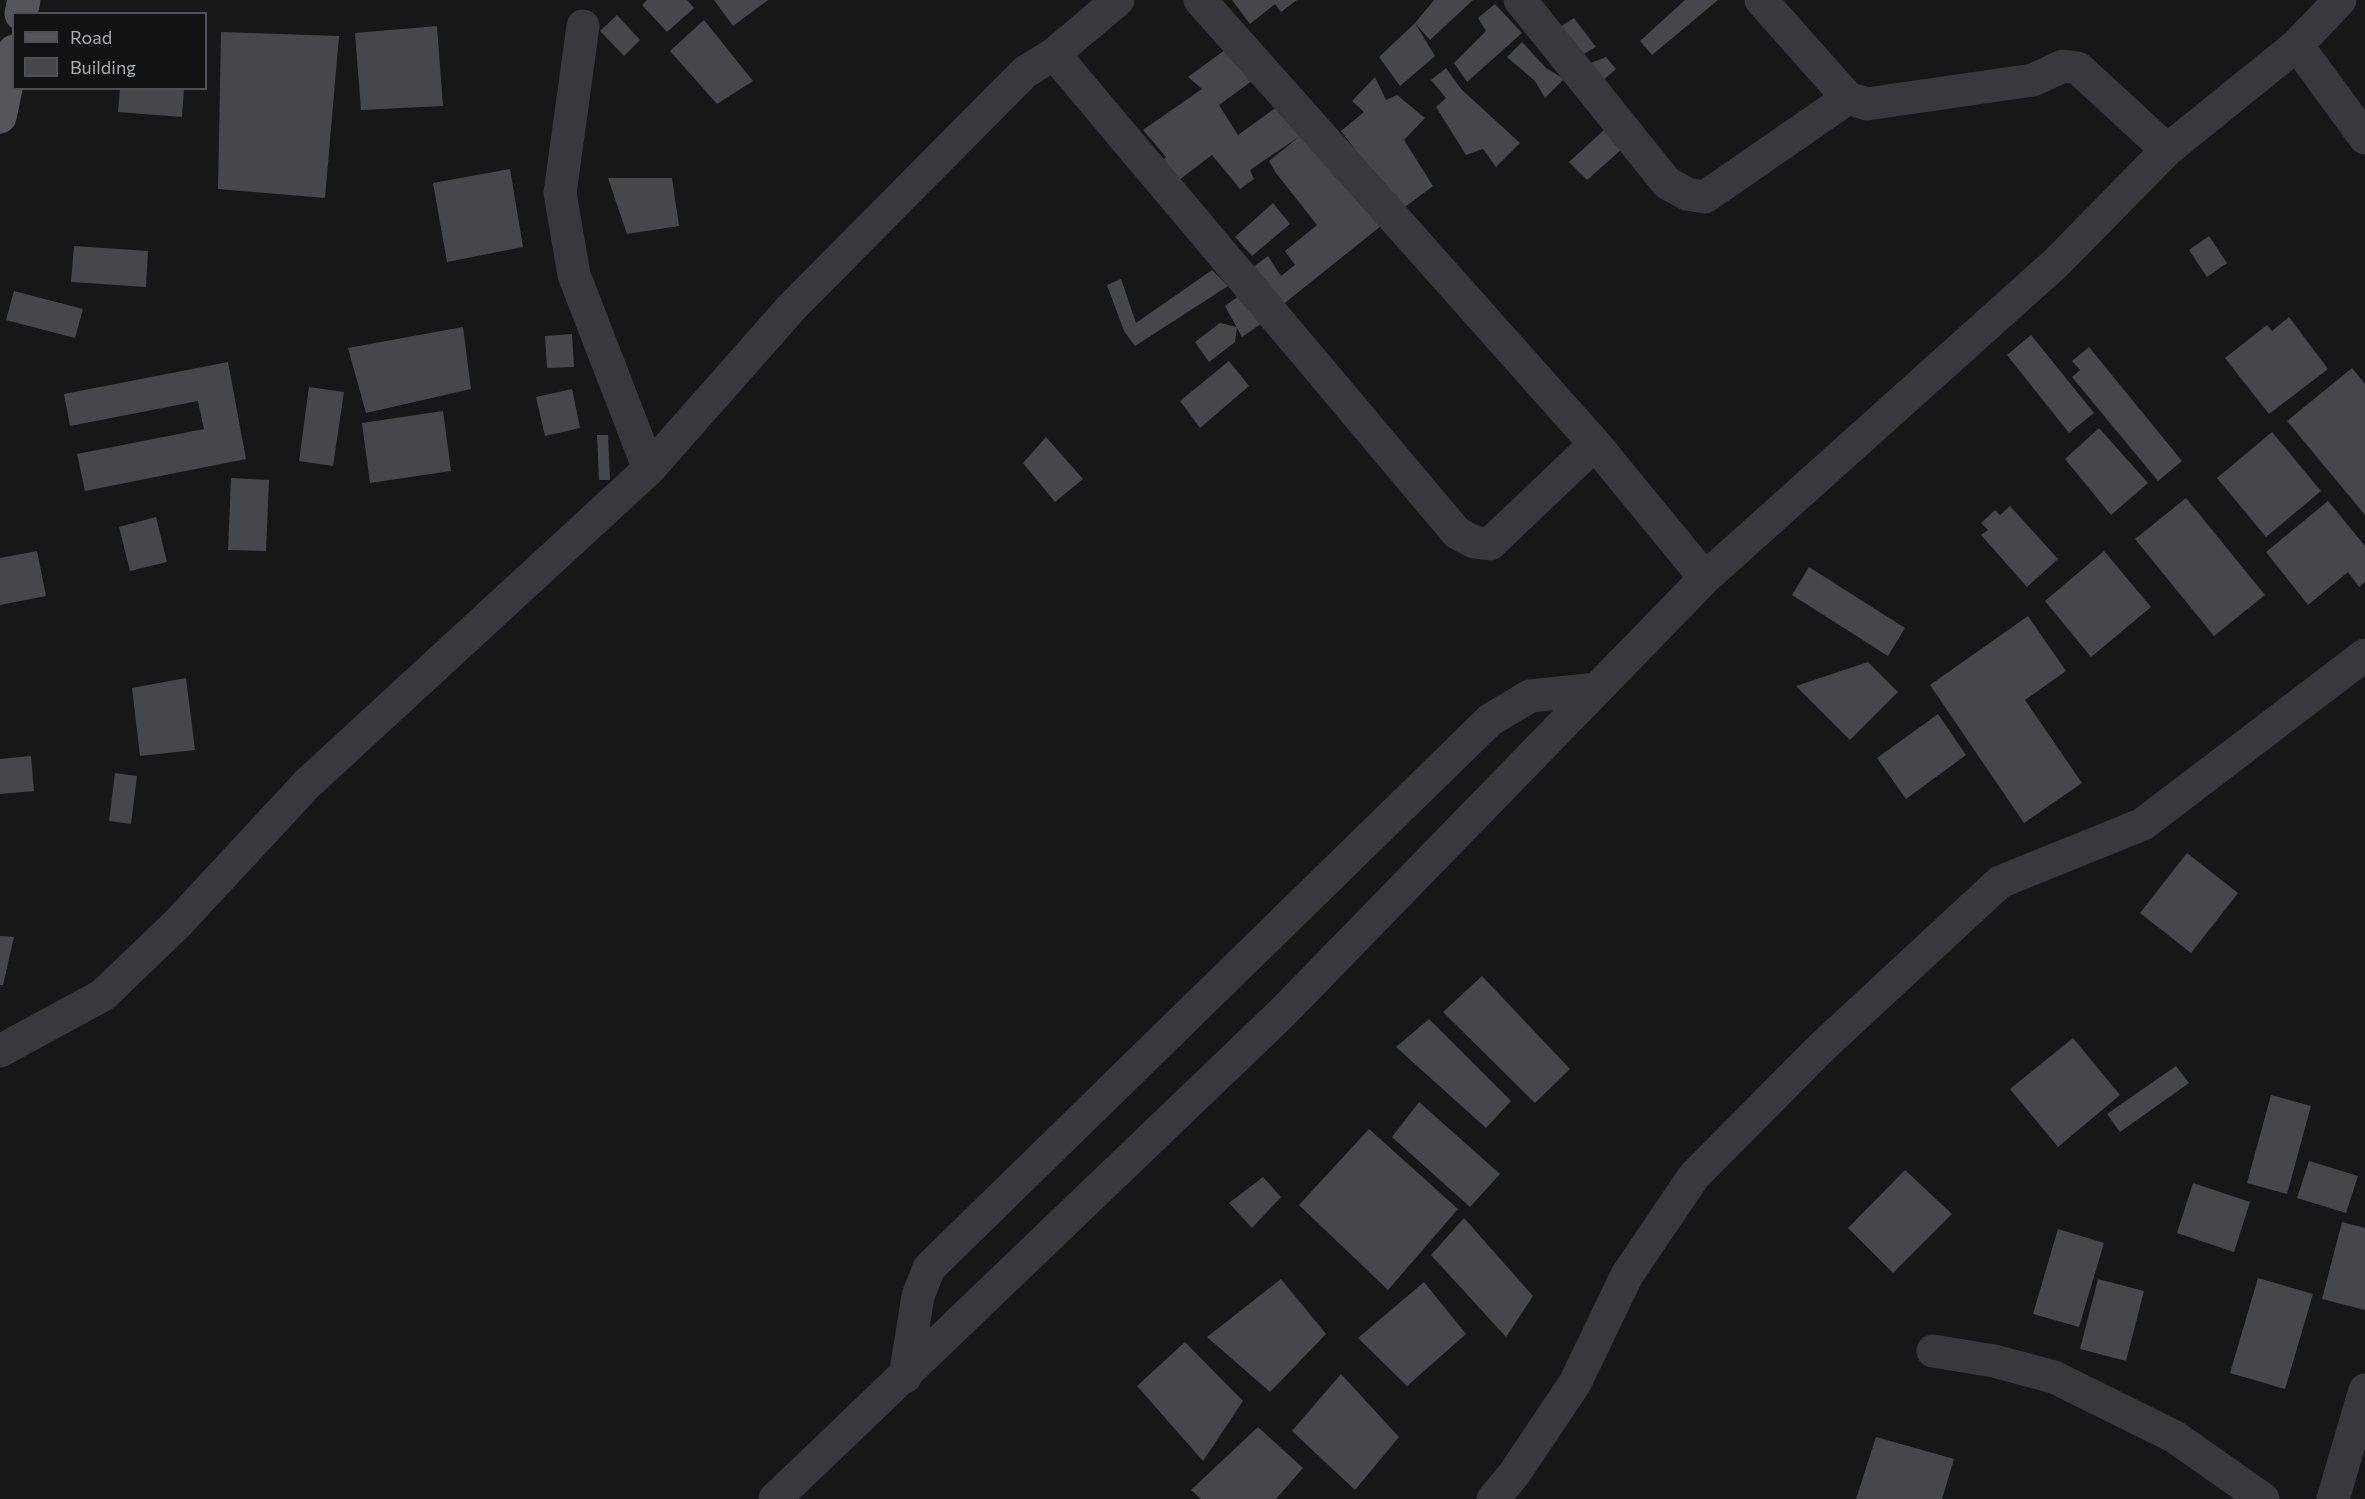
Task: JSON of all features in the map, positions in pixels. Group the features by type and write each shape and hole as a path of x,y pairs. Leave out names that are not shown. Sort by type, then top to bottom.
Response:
{"main road":[{"path":"0,117 12,60"}],"street":[{"path":"0,1051 103,996 177,924 307,784 649,469 792,307 1025,72 1054,54 1118,0"},
{"path":"1200,0 1595,444 1705,578"},
{"path":"1520,0 1667,183 1688,194 1704,197 1848,98"},
{"path":"1761,0 1848,98 1867,104 2033,80 2063,66 2078,68 2167,150"},
{"path":"775,1499 905,1377 1283,1012 1705,578 2056,263 2167,150 2297,45 2340,0"},
{"path":"582,26 560,193 574,275 649,469"},
{"path":"2297,45 2365,138"},
{"path":"1054,54 1457,533 1474,542 1490,544 1595,444"},
{"path":"1493,1499 1514,1474 1575,1383 1627,1275 1694,1176 1822,1047 2000,882 2143,824 2365,654"},
{"path":"905,1377 918,1296 929,1268 1490,720 1530,696 1597,689"},
{"path":"1932,1351 1994,1361 2054,1377 2175,1437 2262,1499"},
{"path":"2333,1499 2365,1390"}],"building":[{"path":"647,0 687,0 694,8 667,32 642,5"},
{"path":"714,0 768,0 733,26"},
{"path":"1232,0 1297,0 1281,12 1275,4 1250,24"},
{"path":"1434,0 1473,0 1430,40 1415,23"},
{"path":"1685,0 1718,0 1652,55 1640,41"},
{"path":"1495,4 1522,33 1467,82 1454,63 1486,31 1478,18"},
{"path":"617,15 640,40 624,56 600,31"},
{"path":"1574,18 1596,47 1573,60 1554,31"},
{"path":"704,20 753,81 717,104 670,51"},
{"path":"1415,23 1435,56 1400,86 1379,57"},
{"path":"437,26 443,106 361,110 355,33"},
{"path":"221,32 339,36 325,198 218,189"},
{"path":"1522,42 1546,68 1564,79 1545,98 1535,81 1507,57"},
{"path":"1229,47 1256,78 1219,105 1238,135 1281,104 1381,226 1276,310 1244,274 1268,256 1281,276 1295,265 1285,251 1317,225 1269,161 1300,136 1250,170 1254,179 1240,189 1212,155 1175,183 1159,164 1166,157 1143,130 1202,89 1188,77"},
{"path":"1606,57 1616,69 1593,89 1583,66"},
{"path":"1446,68 1461,89 1520,143 1496,167 1483,149 1466,155 1436,107 1446,98 1431,80"},
{"path":"1375,77 1386,100 1397,95 1425,118 1404,140 1433,186 1401,210 1341,131 1364,112 1352,101"},
{"path":"120,90 184,90 182,117 118,112"},
{"path":"1604,130 1622,149 1587,180 1569,162"},
{"path":"510,169 523,247 447,262 433,183"},
{"path":"608,178 672,178 679,226 627,234"},
{"path":"1273,203 1290,224 1252,256 1235,237"},
{"path":"2209,236 2227,263 2207,277 2189,250"},
{"path":"74,246 148,251 146,287 71,282"},
{"path":"1212,270 1228,286 1135,346 1124,331 1107,285 1121,279 1136,323"},
{"path":"14,291 83,309 75,338 6,320"},
{"path":"1244,292 1265,321 1242,337 1225,306"},
{"path":"2289,317 2328,369 2269,414 2225,358 2267,325 2272,331"},
{"path":"1220,323 1237,327 1235,342 1209,362 1195,342"},
{"path":"463,327 471,389 366,413 348,348"},
{"path":"572,334 574,367 547,368 545,336"},
{"path":"2031,335 2094,413 2069,433 2007,355"},
{"path":"2089,347 2182,461 2158,481 2072,377 2080,370 2072,361"},
{"path":"1229,361 1249,386 1200,428 1180,401"},
{"path":"228,362 246,459 85,491 77,454 204,429 198,401 70,426 64,394"},
{"path":"2352,368 2365,384 2365,515 2287,421"},
{"path":"309,387 344,392 333,466 299,461"},
{"path":"572,389 580,428 545,436 536,397"},
{"path":"443,411 451,471 370,483 362,423"},
{"path":"2099,428 2148,483 2111,515 2065,459"},
{"path":"2272,432 2321,491 2266,537 2217,478"},
{"path":"597,435 608,435 610,480 599,480"},
{"path":"1046,437 1083,479 1055,502 1023,463"},
{"path":"231,478 269,480 266,551 228,550"},
{"path":"2186,498 2265,595 2214,636 2135,539"},
{"path":"2328,501 2365,546 2365,582 2359,587 2348,572 2308,605 2266,552"},
{"path":"2010,506 2058,559 2027,587 1981,535 1988,530 1981,523 1995,510 2000,515"},
{"path":"156,517 167,562 130,571 119,527"},
{"path":"37,551 46,596 0,605 0,558"},
{"path":"2104,551 2151,607 2091,657 2045,601"},
{"path":"1809,567 1905,628 1888,656 1792,595"},
{"path":"2028,616 2066,671 2025,700 2082,783 2024,823 1930,685"},
{"path":"1868,662 1898,692 1850,740 1796,686"},
{"path":"186,678 195,750 140,756 132,688"},
{"path":"1938,714 1966,755 1906,799 1877,758"},
{"path":"31,756 34,791 0,794 0,759"},
{"path":"115,773 137,776 131,824 109,821"},
{"path":"2187,853 2238,893 2191,953 2140,913"},
{"path":"0,936 14,937 3,985 0,985"},
{"path":"1482,976 1570,1069 1535,1103 1443,1012"},
{"path":"1429,1019 1511,1101 1486,1128 1396,1047"},
{"path":"2073,1038 2120,1095 2058,1147 2010,1089"},
{"path":"2176,1066 2189,1083 2120,1132 2107,1114"},
{"path":"2271,1095 2311,1106 2287,1194 2247,1183"},
{"path":"1419,1102 1500,1174 1470,1207 1392,1137"},
{"path":"1369,1129 1458,1209 1388,1290 1299,1205"},
{"path":"2309,1161 2358,1176 2346,1213 2297,1198"},
{"path":"1905,1170 1952,1214 1893,1273 1848,1228"},
{"path":"1263,1177 1281,1197 1252,1228 1229,1203"},
{"path":"2193,1183 2250,1202 2234,1252 2177,1233"},
{"path":"1464,1218 1533,1296 1506,1337 1431,1255"},
{"path":"2342,1222 2365,1228 2365,1310 2322,1299"},
{"path":"2058,1229 2104,1243 2079,1327 2033,1314"},
{"path":"2258,1278 2313,1294 2285,1389 2230,1373"},
{"path":"1281,1279 1326,1334 1270,1392 1207,1337"},
{"path":"2098,1279 2144,1291 2126,1361 2080,1349"},
{"path":"1424,1282 1466,1334 1407,1386 1358,1338"},
{"path":"1185,1342 1243,1401 1203,1461 1137,1386"},
{"path":"1341,1374 1399,1437 1355,1490 1292,1431"},
{"path":"1258,1427 1303,1468 1276,1499 1201,1499 1191,1490"},
{"path":"1876,1437 1954,1459 1942,1499 1856,1499"}]}
